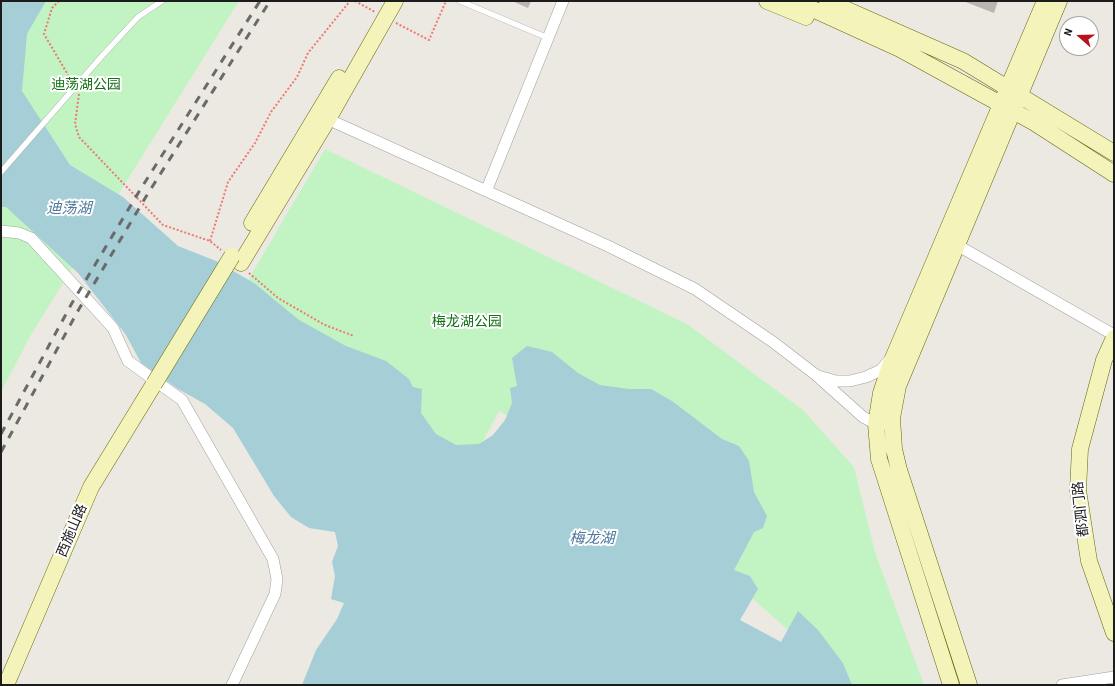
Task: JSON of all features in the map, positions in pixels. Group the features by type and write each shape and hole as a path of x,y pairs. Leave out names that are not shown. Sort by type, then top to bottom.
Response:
{"main road":[{"path":"323,117 384,1"},
{"path":"159,386 395,1"},
{"path":"767,1 830,26 873,36"},
{"path":"795,1 900,49 1035,123 1114,174"},
{"path":"827,1 963,61 1114,153"},
{"path":"845,1 860,15"},
{"path":"1013,92 1045,1"},
{"path":"951,685 879,459 883,424 881,394 895,353 1006,107 1059,1"},
{"path":"969,685 883,424 957,245 1006,107"},
{"name":"都泗门路","path":"1114,336 1104,360 1080,449 1078,490 1089,561 1114,634"},
{"name":"西施山路","path":"6,685 91,487 159,386"},
{"name":"西施山路","path":"18,685 99,491 159,386"}],"street":[{"path":"487,189 563,1"},
{"path":"323,117 487,189 695,289 772,342 816,376 863,417 883,424"},
{"path":"1,230 19,232 32,238 113,328 128,361 182,400 273,559 277,579 275,594 232,685"},
{"path":"957,245 1114,336"},
{"path":"816,376 843,381 866,377 881,370 895,353"},
{"path":"1062,685 1114,677"}],"lane":[{"path":"1,172 138,17 162,1"},
{"path":"460,1 548,38"}],"path":[{"path":"59,1 52,8 44,34 71,81"},
{"path":"210,241 228,182 255,143 271,112 297,77 308,53 350,1"},
{"path":"429,40 446,1"},
{"path":"75,87 79,94 75,124 79,137 163,225 210,241 236,260 278,298 325,325 354,336"}],"green space":[{"name":"迪荡湖公园","path":"1,1 239,1 32,333 1,392"},
{"name":"梅龙湖公园","path":"325,149 687,324 803,410 854,467 875,552 924,685 832,685 828,665 721,571 566,451 499,411 479,449 448,453 241,292"}],"water":[{"name":"梅龙湖","path":"1,1 46,1 27,34 22,91 70,165 123,197 178,246 216,261 254,283 299,320 346,346 386,361 409,379 413,387 422,389 421,413 436,434 456,445 479,444 493,435 505,420 512,403 510,388 517,386 512,358 527,346 552,352 578,373 600,385 629,389 651,389 672,401 722,439 739,446 749,461 754,492 767,516 763,528 754,532 734,570 750,576 758,589 740,620 781,642 798,611 818,630 843,663 852,685 302,685 316,650 337,619 344,603 331,599 335,576 332,562 338,546 335,532 309,528 291,517 274,496 233,428 205,404 178,389 141,363 126,335 78,273 6,207 1,207"}],"building":[{"path":"512,1 531,1 528,8"},
{"path":"963,1 998,1 994,13"}],"railway":[{"path":"1,434 72,303 140,190 260,1"},
{"path":"1,452 79,309 147,195 270,1"}],"water label":[{"name":"迪荡湖","path":"69,210"}]}
